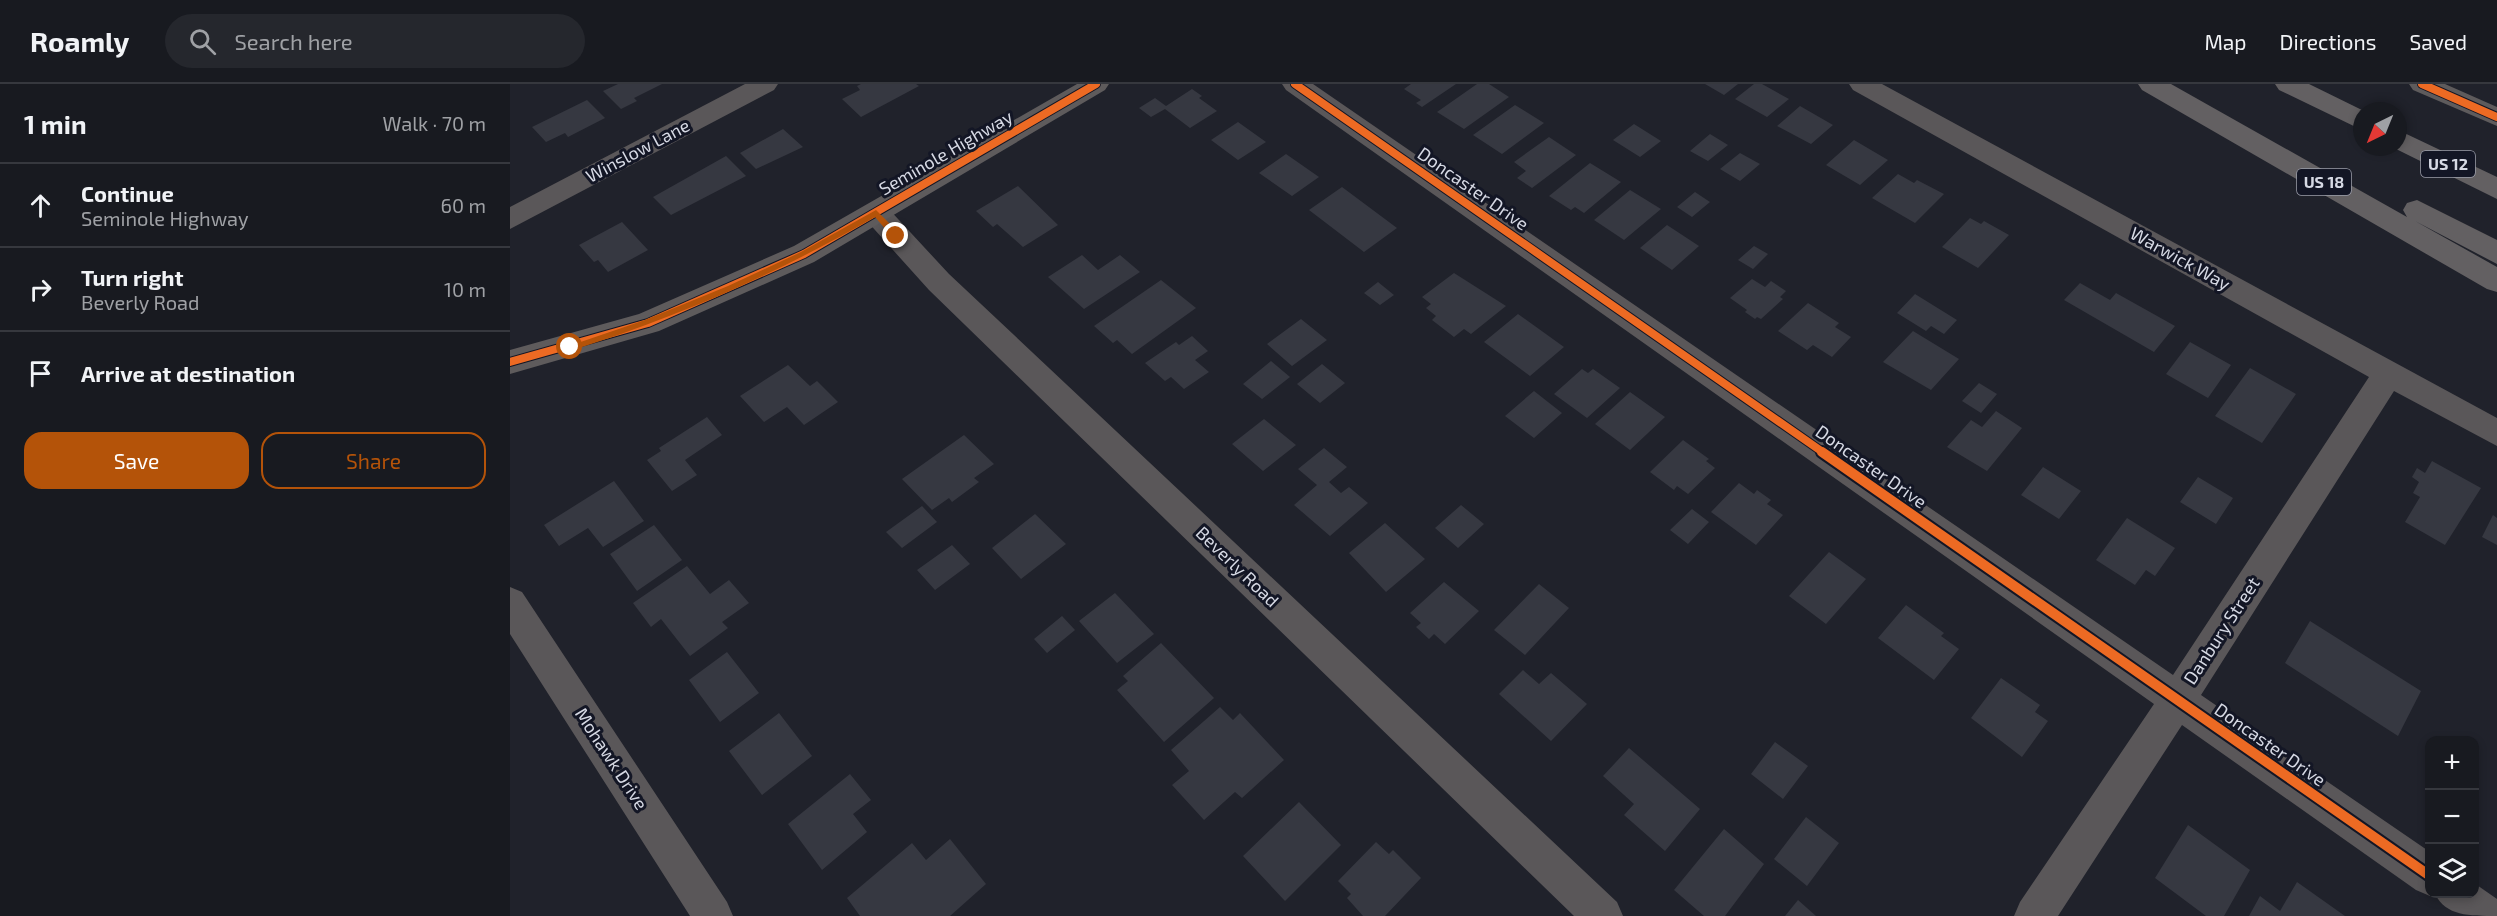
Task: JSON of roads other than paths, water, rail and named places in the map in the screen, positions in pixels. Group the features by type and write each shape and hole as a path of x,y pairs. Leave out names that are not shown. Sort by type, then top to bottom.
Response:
{"highway":[{"name":"US 18","path":"2151,84 2497,281"},
{"path":"2163,84 2366,183 2497,253"},
{"path":"2288,84 2353,116"},
{"path":"2295,84 2353,110"},
{"path":"2407,134 2497,174"},
{"name":"US 12","path":"2407,144 2497,189"}],"street":[{"name":"Winslow Lane","path":"510,219 765,84"},
{"name":"Seminole Highway","path":"510,362 570,347 658,319 804,254 1096,84"},
{"name":"Doncaster Drive","path":"1295,84 2425,873"},
{"name":"Warwick Way","path":"1862,84 2497,434"},
{"path":"2422,84 2497,117"},
{"name":"Beverly Road","path":"876,213 939,282 1603,916"},
{"name":"Danbury Street","path":"2034,916 2177,701 2388,374"},
{"name":"Mohawk Drive","path":"510,603 713,916"},
{"path":"2461,898 2487,916"}]}
